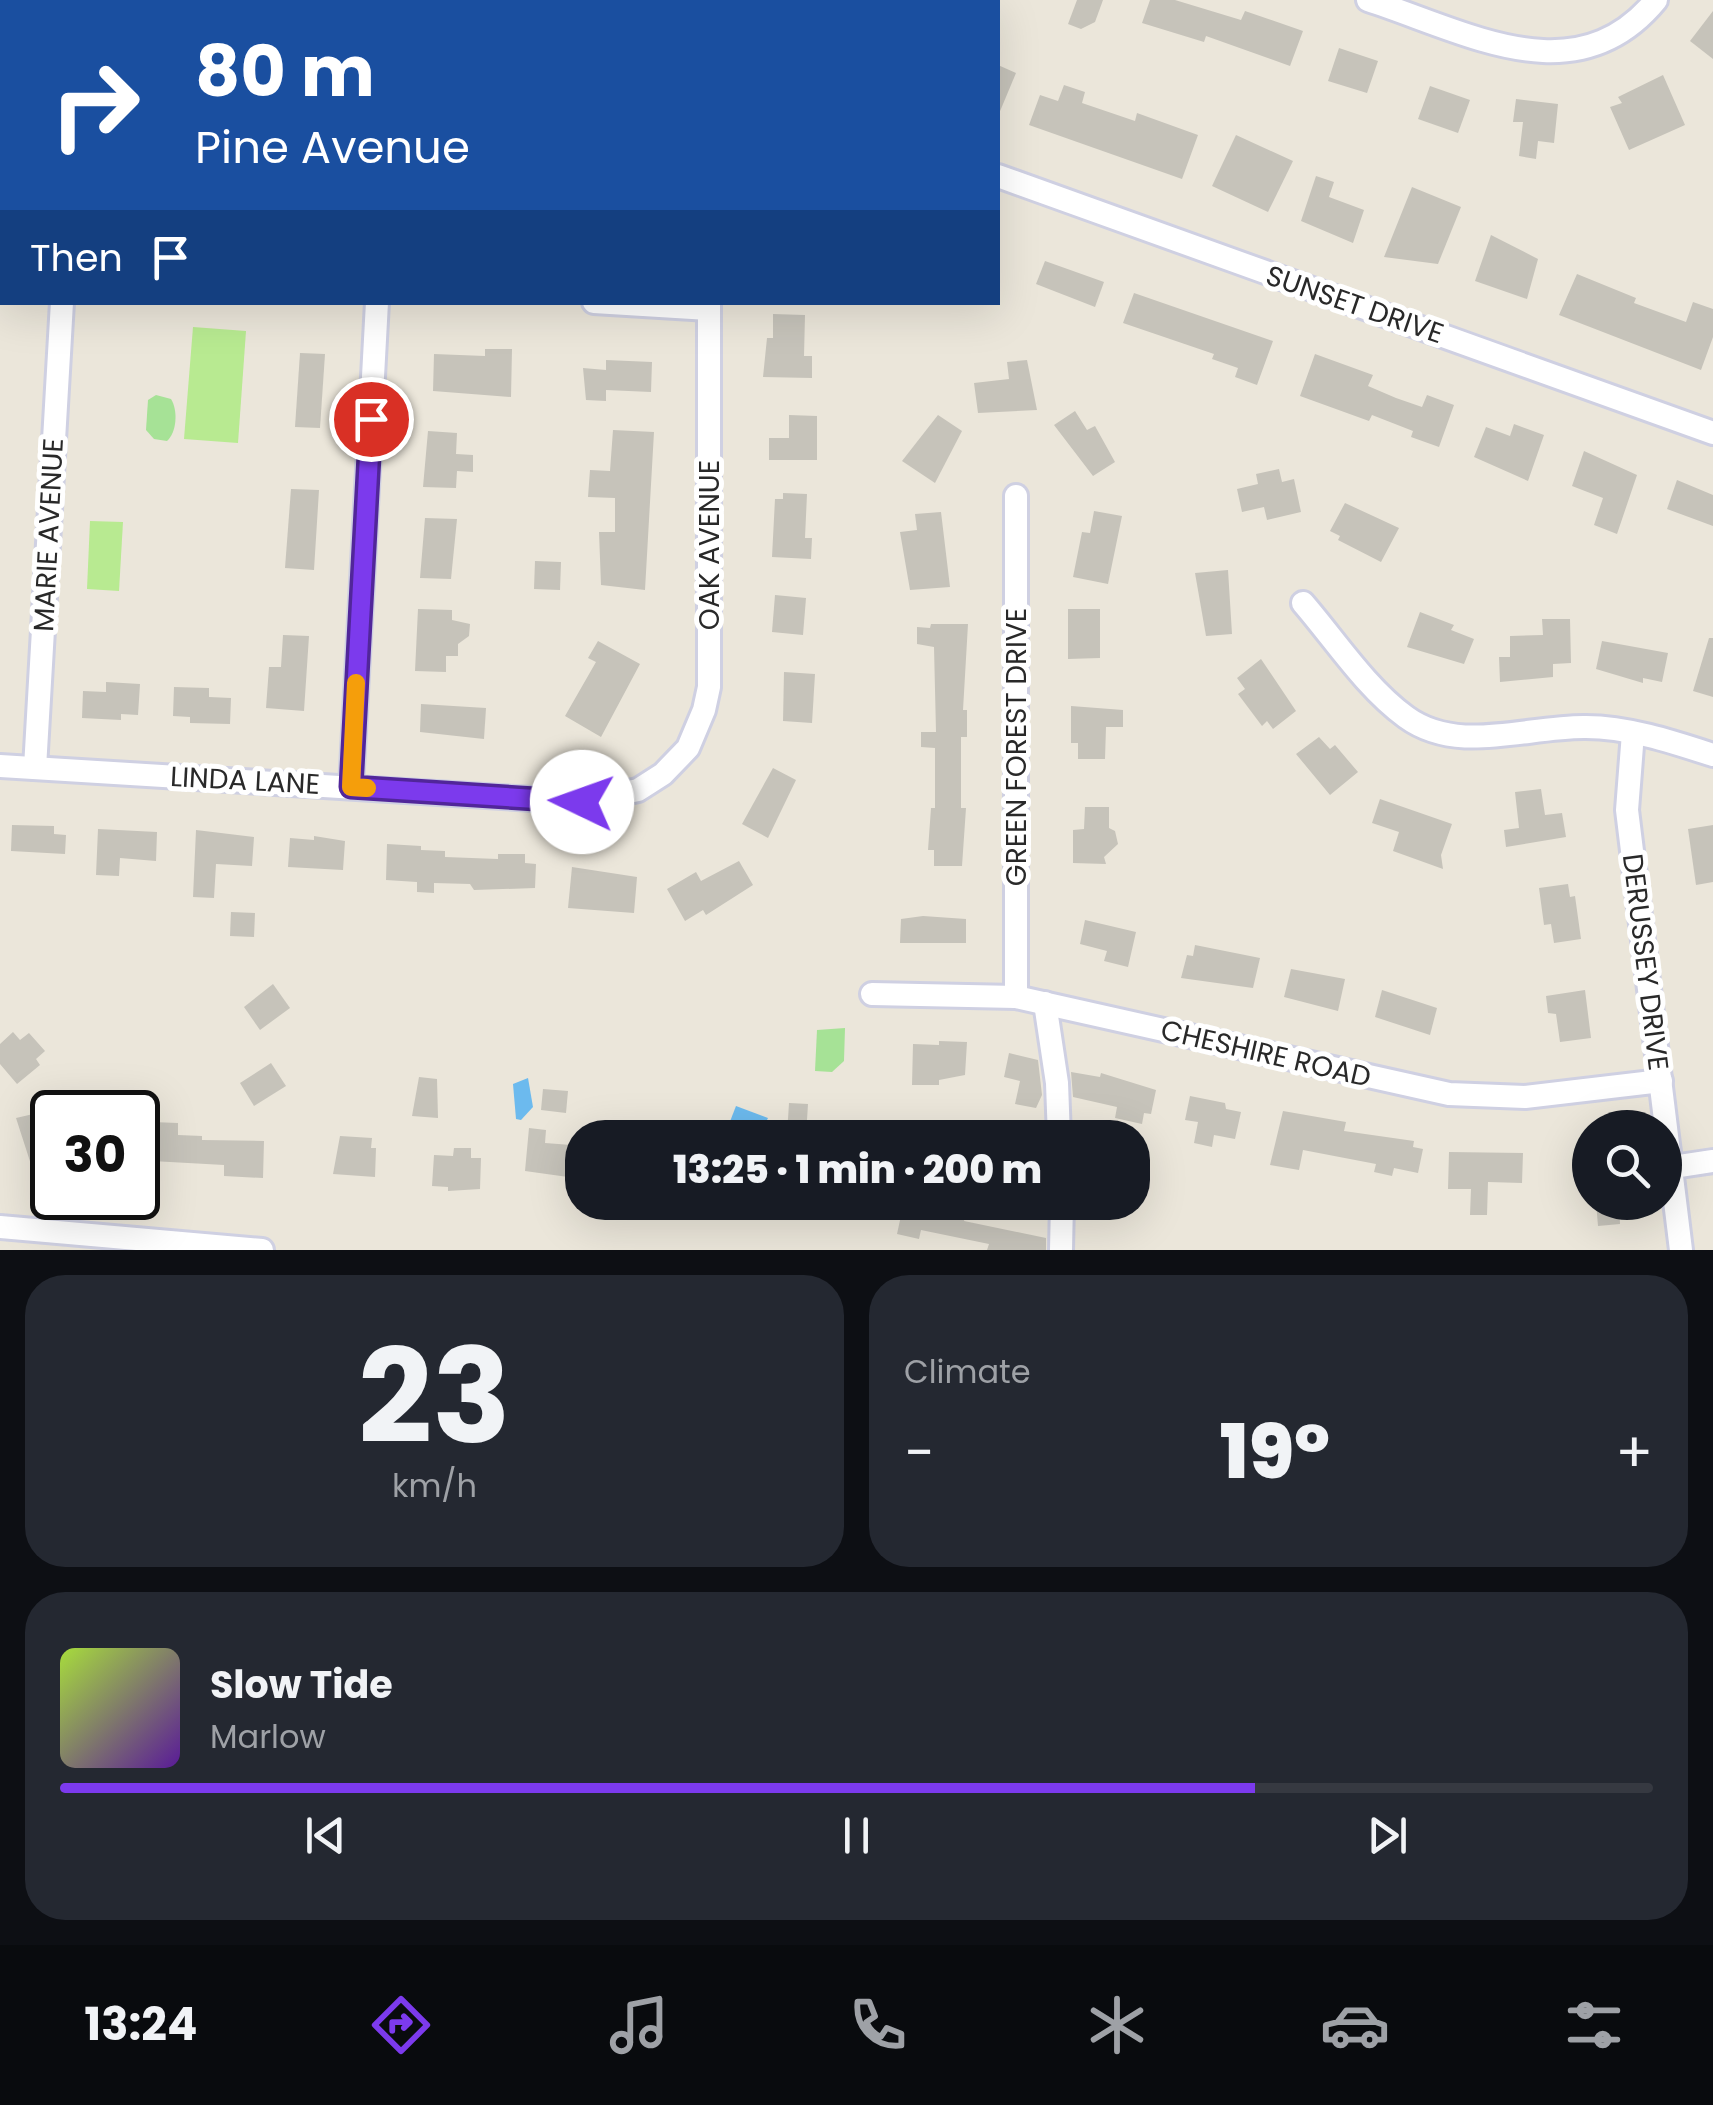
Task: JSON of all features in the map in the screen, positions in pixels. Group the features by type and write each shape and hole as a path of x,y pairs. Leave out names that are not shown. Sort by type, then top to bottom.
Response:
{"street":[{"path":"1368,0 1513,47 1565,53 1614,38 1637,24 1656,0"},
{"name":"SUNSET DRIVE","path":"1000,177 1713,433"},
{"name":"MARIE AVENUE","path":"35,768 62,305"},
{"path":"351,787 377,305"},
{"path":"680,305 708,306"},
{"name":"OAK AVENUE","path":"663,774 688,748 709,687 708,306"},
{"name":"GREEN FOREST DRIVE","path":"1016,496 1016,997"},
{"path":"1303,603 1388,703 1432,731 1483,737 1589,727 1633,733 1713,755"},
{"name":"DERUSSEY DRIVE","path":"1633,733 1627,810 1665,1110"},
{"name":"LINDA LANE","path":"0,766 582,802 638,790 663,774"},
{"name":"CHESHIRE ROAD","path":"872,994 1016,997 1449,1094 1525,1097 1661,1081"},
{"path":"1045,1003 1058,1120"},
{"path":"1682,1166 1713,1161"},
{"path":"1061,1250 1062,1220"},
{"name":"DERUSSEY DRIVE","path":"1678,1220 1681,1250"},
{"path":"0,1227 262,1250"}],"green space":[{"path":"193,327 246,331 238,443 184,439"},
{"path":"156,395 171,399 175,409 175,427 167,441 154,439 146,430 148,400"},
{"path":"90,521 123,522 119,591 87,589"},
{"path":"845,1028 844,1061 832,1072 815,1071 817,1030"}],"water":[{"path":"528,1078 533,1107 521,1120 516,1119 513,1084"},
{"path":"736,1106 768,1118 767,1120 731,1120"}],"building":[{"path":"1077,0 1103,0 1095,22 1081,29 1068,24"},
{"path":"1150,0 1175,0 1241,20 1245,11 1303,31 1290,66 1206,36 1204,42 1142,23"},
{"path":"1713,11 1713,59 1690,41"},
{"path":"1339,48 1378,61 1367,93 1328,81"},
{"path":"1000,66 1016,73 1000,111"},
{"path":"1663,75 1685,125 1629,150 1610,107 1622,103 1618,97"},
{"path":"1064,85 1085,92 1082,103 1135,121 1137,113 1198,135 1182,179 1029,125 1040,95 1058,101"},
{"path":"1430,86 1470,100 1458,133 1418,119"},
{"path":"1516,99 1558,104 1554,143 1538,141 1536,159 1519,156 1523,122 1513,122"},
{"path":"1236,135 1293,161 1268,212 1212,186"},
{"path":"1316,176 1334,182 1329,197 1364,210 1353,243 1301,221"},
{"path":"1412,187 1461,207 1438,264 1384,257"},
{"path":"1491,235 1538,259 1527,299 1475,281"},
{"path":"1045,261 1104,282 1095,307 1036,284"},
{"path":"1577,274 1636,298 1634,303 1686,322 1693,302 1713,309 1713,337 1701,370 1559,315"},
{"path":"1134,293 1273,341 1257,385 1235,377 1238,368 1212,359 1214,354 1123,323"},
{"path":"773,314 805,315 804,356 812,356 812,378 763,377 767,338 773,338"},
{"path":"485,349 512,349 511,397 433,391 434,354 485,356"},
{"path":"300,353 325,354 320,428 295,427"},
{"path":"1315,354 1373,375 1368,386 1396,398 1422,407 1427,395 1454,405 1439,447 1411,437 1413,431 1372,415 1369,421 1300,396"},
{"path":"606,360 652,362 651,392 606,390 606,401 586,400 583,368 606,370"},
{"path":"1027,360 1037,410 978,413 974,383 1009,379 1007,362"},
{"path":"1075,411 1087,430 1095,426 1115,462 1093,476 1054,425"},
{"path":"789,415 817,416 817,460 769,460 769,438 789,438"},
{"path":"938,415 962,431 935,483 902,461"},
{"path":"1514,424 1544,435 1528,481 1474,457 1486,427 1510,436"},
{"path":"613,430 654,432 645,590 601,585 599,532 615,532 615,498 588,497 590,470 610,471"},
{"path":"428,431 457,433 456,454 473,455 473,472 457,471 456,488 423,487"},
{"path":"1584,451 1637,475 1617,534 1594,525 1603,498 1572,486"},
{"path":"1279,469 1282,482 1294,479 1301,512 1267,520 1264,507 1242,512 1237,489 1258,484 1256,474"},
{"path":"1677,480 1713,495 1713,526 1667,509"},
{"path":"291,489 319,490 314,570 285,568"},
{"path":"783,493 807,494 805,538 812,538 811,559 772,557 775,499 783,499"},
{"path":"1345,503 1399,528 1381,562 1338,540 1340,536 1330,531"},
{"path":"1094,511 1122,516 1108,584 1073,577 1082,532 1090,533"},
{"path":"941,512 950,587 910,590 900,532 917,530 915,514"},
{"path":"425,518 457,519 451,579 420,578"},
{"path":"535,561 561,562 560,590 534,589"},
{"path":"1228,570 1232,634 1206,636 1195,573"},
{"path":"775,595 806,598 803,635 772,632"},
{"path":"418,609 452,610 452,620 470,624 469,636 458,644 458,656 446,656 446,672 415,671"},
{"path":"1068,609 1100,609 1100,658 1068,659"},
{"path":"1420,612 1454,625 1451,630 1474,639 1464,664 1407,647"},
{"path":"1542,619 1570,619 1571,663 1553,664 1553,677 1500,682 1499,657 1510,657 1510,636 1543,635"},
{"path":"931,624 968,624 963,710 967,710 967,737 961,737 961,808 966,808 962,866 934,866 934,850 928,850 931,808 935,808 935,748 921,747 921,732 936,732 934,647 917,644 917,627 930,628"},
{"path":"283,635 309,636 304,711 266,708 269,667 281,667"},
{"path":"1709,638 1713,638 1713,697 1693,691"},
{"path":"598,641 640,664 601,737 565,716 596,662 588,658"},
{"path":"1602,641 1668,653 1662,682 1643,678 1643,683 1596,669"},
{"path":"1261,659 1296,711 1273,729 1267,721 1262,726 1238,694 1245,689 1237,678"},
{"path":"784,672 815,674 812,723 783,721"},
{"path":"106,682 140,684 138,715 121,714 121,720 82,718 83,691 106,692"},
{"path":"174,687 209,688 209,697 231,698 230,724 190,723 190,717 173,716"},
{"path":"421,704 486,708 484,739 420,732"},
{"path":"1071,706 1123,710 1123,727 1106,727 1105,759 1078,759 1078,743 1071,743"},
{"path":"1319,737 1330,749 1335,745 1358,772 1330,795 1296,754"},
{"path":"773,768 796,780 768,838 742,824"},
{"path":"1541,789 1545,815 1562,813 1566,837 1506,847 1504,830 1519,828 1515,792"},
{"path":"1380,799 1452,824 1441,855 1443,869 1393,851 1399,832 1372,823"},
{"path":"1085,807 1109,807 1109,828 1115,831 1118,844 1104,857 1106,864 1073,863 1073,830 1084,829"},
{"path":"12,825 54,826 54,834 66,835 65,854 11,851"},
{"path":"1713,825 1713,882 1696,885 1688,829"},
{"path":"98,829 157,832 156,861 120,858 119,876 96,875"},
{"path":"196,830 254,837 252,866 216,864 214,898 193,897"},
{"path":"314,836 345,841 343,870 288,867 290,838 314,840"},
{"path":"387,844 445,851 445,857 498,859 498,854 525,854 525,863 536,864 535,888 474,890 470,884 434,883 434,893 417,892 417,882 386,880"},
{"path":"739,861 753,885 706,915 703,910 685,921 667,889 696,872 701,881"},
{"path":"572,867 637,877 634,913 568,908"},
{"path":"1568,884 1570,897 1575,896 1581,939 1554,943 1551,924 1544,925 1539,888"},
{"path":"231,912 255,913 254,937 230,936"},
{"path":"901,919 966,919 966,943 900,943"},
{"path":"1085,920 1136,932 1128,967 1104,961 1107,951 1080,944"},
{"path":"1195,945 1260,958 1253,988 1181,978 1187,955 1193,956"},
{"path":"1291,969 1345,979 1338,1011 1284,997"},
{"path":"273,984 290,1008 260,1030 244,1007"},
{"path":"1382,990 1437,1008 1430,1035 1375,1017"},
{"path":"1585,990 1591,1038 1560,1042 1556,1014 1548,1013 1546,996"},
{"path":"13,1032 20,1040 29,1033 45,1051 36,1059 40,1065 17,1084 0,1064 0,1044"},
{"path":"939,1041 967,1042 965,1075 939,1080 939,1085 912,1085 913,1044 939,1045"},
{"path":"1009,1053 1038,1060 1042,1095 1036,1108 1015,1104 1020,1081 1004,1077"},
{"path":"271,1063 286,1086 254,1106 240,1083"},
{"path":"1071,1072 1100,1077 1101,1073 1156,1090 1151,1114 1144,1113 1143,1120 1115,1118 1117,1107 1073,1097"},
{"path":"419,1077 437,1079 438,1118 412,1116"},
{"path":"543,1089 568,1091 566,1113 541,1110"},
{"path":"1190,1096 1225,1103 1226,1109 1241,1112 1235,1139 1214,1135 1212,1147 1194,1143 1198,1122 1185,1120"},
{"path":"789,1103 808,1104 807,1120 788,1120"},
{"path":"1283,1111 1346,1122 1344,1131 1414,1141 1413,1147 1423,1149 1418,1173 1394,1168 1392,1176 1374,1172 1376,1164 1303,1150 1299,1170 1270,1165"},
{"path":"30,1115 30,1161 16,1118"},
{"path":"160,1122 178,1123 178,1135 202,1136 202,1140 264,1141 263,1178 224,1176 224,1165 160,1161"},
{"path":"529,1128 546,1130 545,1143 565,1145 565,1177 525,1171"},
{"path":"340,1136 372,1138 371,1148 376,1148 375,1177 333,1174"},
{"path":"454,1148 471,1148 471,1158 481,1158 480,1189 448,1191 448,1187 432,1186 434,1155 453,1156"},
{"path":"1449,1152 1523,1153 1522,1183 1488,1182 1487,1215 1470,1215 1471,1189 1448,1189"},
{"path":"900,1220 964,1220 1046,1238 1046,1250 987,1250 989,1244 921,1230 919,1239 897,1234"},
{"path":"1598,1220 1620,1220 1620,1224 1598,1226"}],"slow traffic":[{"path":"356,683 351,787 367,788"}],"route":[{"path":"371,419 351,787 582,802"}]}
